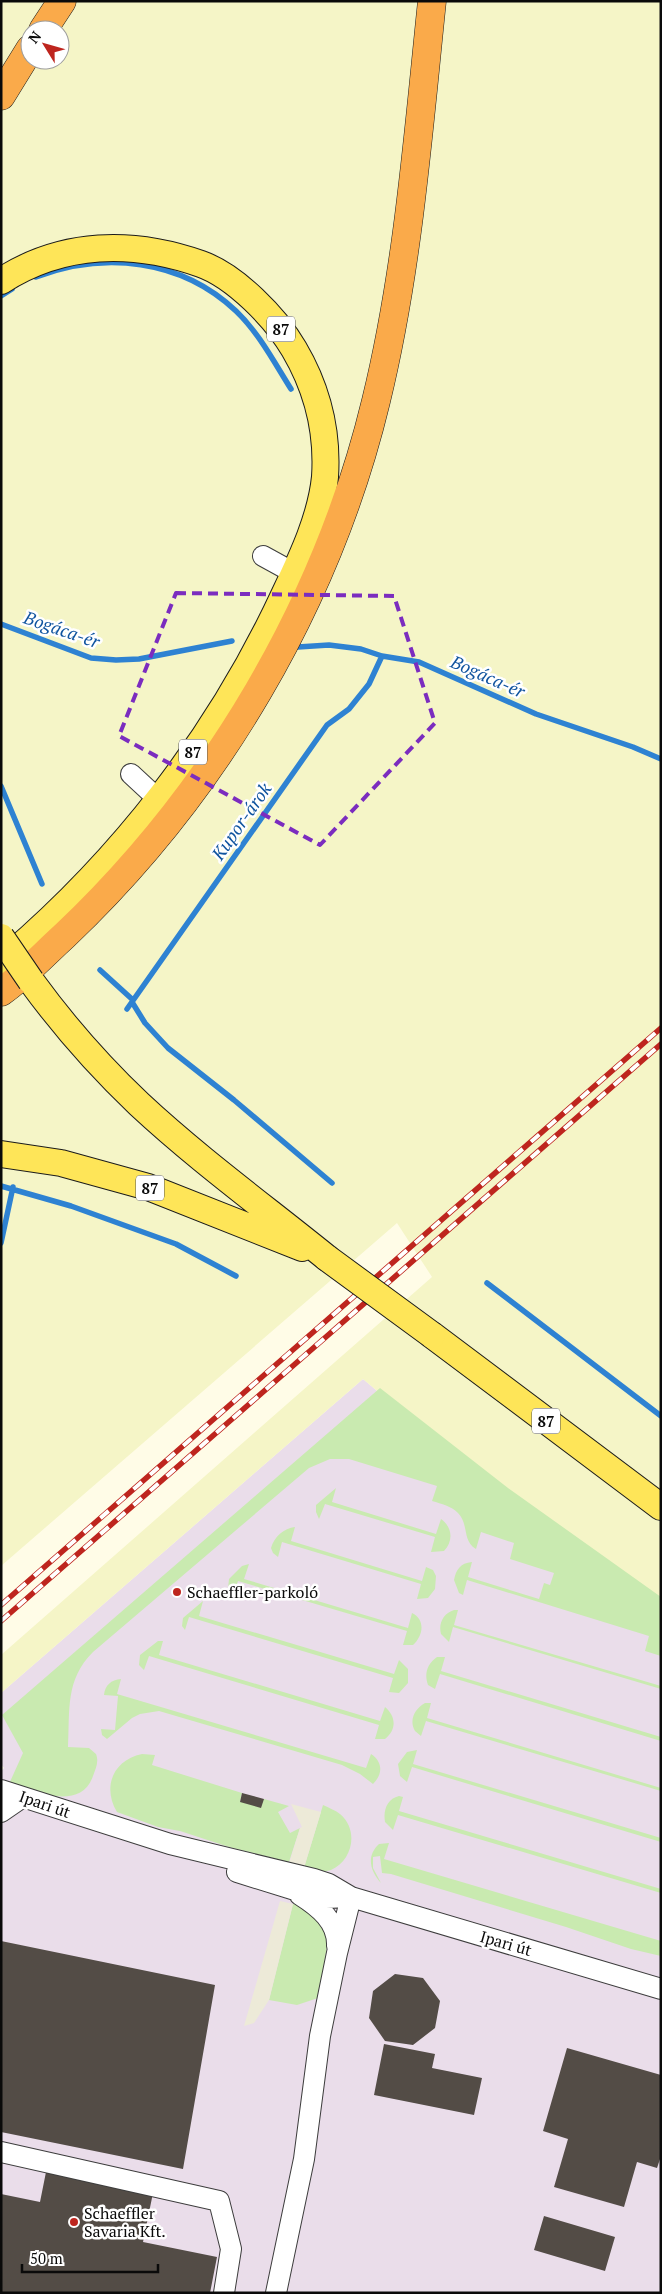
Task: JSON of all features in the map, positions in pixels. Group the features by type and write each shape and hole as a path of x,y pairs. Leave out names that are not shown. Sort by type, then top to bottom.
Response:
{"highway":[{"path":"50,20 62,1"},
{"path":"1,992 90,911 130,869 195,789 232,733 279,654 318,574 354,482 390,339 410,207 432,1"},
{"path":"1,96 20,65"}],"main road":[{"name":"87","path":"1,281 36,262 70,251 98,247 128,247 176,256 206,266 233,284 260,306 285,334 300,360 319,406 326,452 321,498 308,539 294,573 251,662 230,700 159,800 95,876 43,928 1,963"},
{"name":"87","path":"1,937 63,1024 139,1104 297,1241"},
{"name":"87","path":"1,1154 61,1163 148,1187 297,1241 327,1258 661,1507"}],"street":[{"path":"263,556 294,573"},
{"path":"131,774 159,800"},
{"name":"Ipari út","path":"5,1800 90,1819 170,1844 314,1879 338,1889 351,1897 661,1989"},
{"name":"Ipari út","path":"170,1844 219,1866 290,1889 326,1898 351,1897"},
{"path":"290,1889 315,1905 331,1921 337,1939 337,1953"},
{"path":"276,2293 304,2159 320,2036 351,1897"},
{"path":"1,2152 219,2201 231,2249 224,2293"}],"highlighted area":[{"path":"176,593 394,596 435,723 320,845 119,736"}],"shaded area":[{"path":"363,1379 421,1428 661,1608 661,2293 1,2293 1,1771 4,1768 1,1764 1,1693"},
{"path":"291,1804 321,1812 303,1871 288,1867 300,1828 302,1827"},
{"path":"280,1901 293,1904 269,2000 254,2023 244,2026"}],"green space":[{"path":"1,1 661,1 661,1608 421,1428 363,1379 1,1693 1,1655 432,1277 397,1223 1,1566"},
{"path":"380,1388 508,1488 661,1597 661,1656 645,1651 649,1636 467,1580 463,1595 459,1593 454,1580 457,1570 464,1564 472,1562 468,1577 539,1599 544,1583 550,1585 554,1573 510,1559 514,1543 481,1532 476,1549 469,1542 458,1513 443,1504 432,1501 437,1486 349,1459 330,1459 309,1468 93,1652 84,1663 73,1685 69,1708 68,1747 89,1748 96,1754 96,1768 87,1787 78,1793 68,1796 56,1796 9,1784 23,1753 2,1715"},
{"path":"336,1488 332,1502 436,1534 441,1519 448,1526 450,1534 447,1547 444,1551 431,1552 435,1537 325,1504 319,1519 316,1505"},
{"path":"295,1527 291,1541 422,1581 426,1567 433,1570 436,1576 435,1589 428,1598 417,1599 421,1584 282,1542 278,1557 271,1548 274,1540 283,1531"},
{"path":"249,1564 244,1579 408,1628 412,1613 421,1624 421,1633 413,1645 403,1645 407,1631 238,1581 233,1595 228,1589 229,1579 242,1566"},
{"path":"203,1601 199,1616 394,1674 399,1660 408,1669 408,1683 399,1693 389,1692 393,1678 189,1617 185,1630 182,1626 183,1618"},
{"path":"454,1610 458,1610 454,1625 661,1686 661,1689 453,1627 449,1642 441,1634 440,1626 445,1616"},
{"path":"158,1641 163,1641 159,1655 380,1721 385,1707 393,1719 392,1731 385,1739 375,1739 379,1725 149,1656 144,1670 139,1665 140,1655"},
{"path":"437,1657 445,1657 441,1671 661,1737 661,1741 440,1674 435,1689 428,1685 426,1673 431,1663"},
{"path":"121,1679 117,1694 366,1768 371,1754 380,1764 379,1776 373,1784 360,1774 342,1765 159,1711 140,1714 132,1718 107,1739 102,1735 101,1729 115,1730 118,1696 104,1695 109,1684"},
{"path":"425,1703 431,1703 427,1718 661,1788 661,1791 426,1721 421,1736 415,1731 412,1723 415,1712"},
{"path":"417,1750 413,1764 661,1838 661,1842 412,1767 407,1782 400,1776 398,1764 407,1752"},
{"path":"142,1754 155,1755 152,1765 242,1793 240,1802 264,1799 289,1806 278,1812 290,1833 300,1828 289,1862 229,1847 180,1831 158,1827 117,1812 110,1793 113,1776 117,1768 124,1762"},
{"path":"399,1796 403,1797 399,1811 661,1889 661,1893 398,1815 393,1830 385,1822 385,1813 389,1802"},
{"path":"323,1805 340,1814 350,1828 351,1844 349,1852 331,1870 321,1872 303,1871"},
{"path":"389,1843 384,1859 661,1941 661,1956 631,1949 566,1927 391,1874 382,1873 380,1856 373,1857 373,1868 381,1883 372,1869 372,1853 379,1844"},
{"path":"293,1904 305,1907 326,1928 327,1946 318,1998 297,2005 269,2000"}],"building":[{"path":"242,1793 264,1799 261,1808 240,1802"},
{"path":"1,1941 215,1985 183,2169 1,2132"},
{"path":"395,1974 423,1978 440,2001 435,2028 413,2045 385,2041 369,2018 373,1991"},
{"path":"384,2044 435,2054 432,2068 482,2078 474,2115 374,2095"},
{"path":"567,2048 661,2075 661,2156 657,2168 637,2162 624,2207 554,2187 568,2139 543,2131"},
{"name":"Schaeffler Savaria Kft.","path":"47,2167 154,2188 143,2242 217,2257 210,2293 1,2293 1,2194 40,2202"},
{"path":"544,2216 615,2237 605,2271 534,2250"}],"waterway":[{"path":"36,277 88,264 115,263 141,265 191,280 214,294 236,311 266,348 291,389"},
{"path":"1,296 12,289"},
{"name":"Bogáca-ér","path":"1,624 91,658 116,660 139,659 232,641"},
{"name":"Bogáca-ér","path":"298,647 329,645 361,649 382,656 419,662 536,714 633,747 661,759"},
{"name":"Kupor-árok","path":"127,1009 327,725 349,709 369,684 382,656"},
{"path":"1,786 42,884"},
{"path":"100,970 133,1000"},
{"path":"132,1002 145,1023 168,1048 234,1100 332,1183"},
{"path":"1,1186 71,1206 176,1244 236,1276"},
{"name":"Kupor-árok","path":"1,1243 13,1187"},
{"path":"487,1283 661,1416"}],"railway":[{"path":"1,1605 661,1028"},
{"path":"1,1621 661,1044"}],"place":[{"name":"Schaeffler-parkoló","path":"177,1592"},
{"name":"Schaeffler Savaria Kft.","path":"74,2222"}]}
